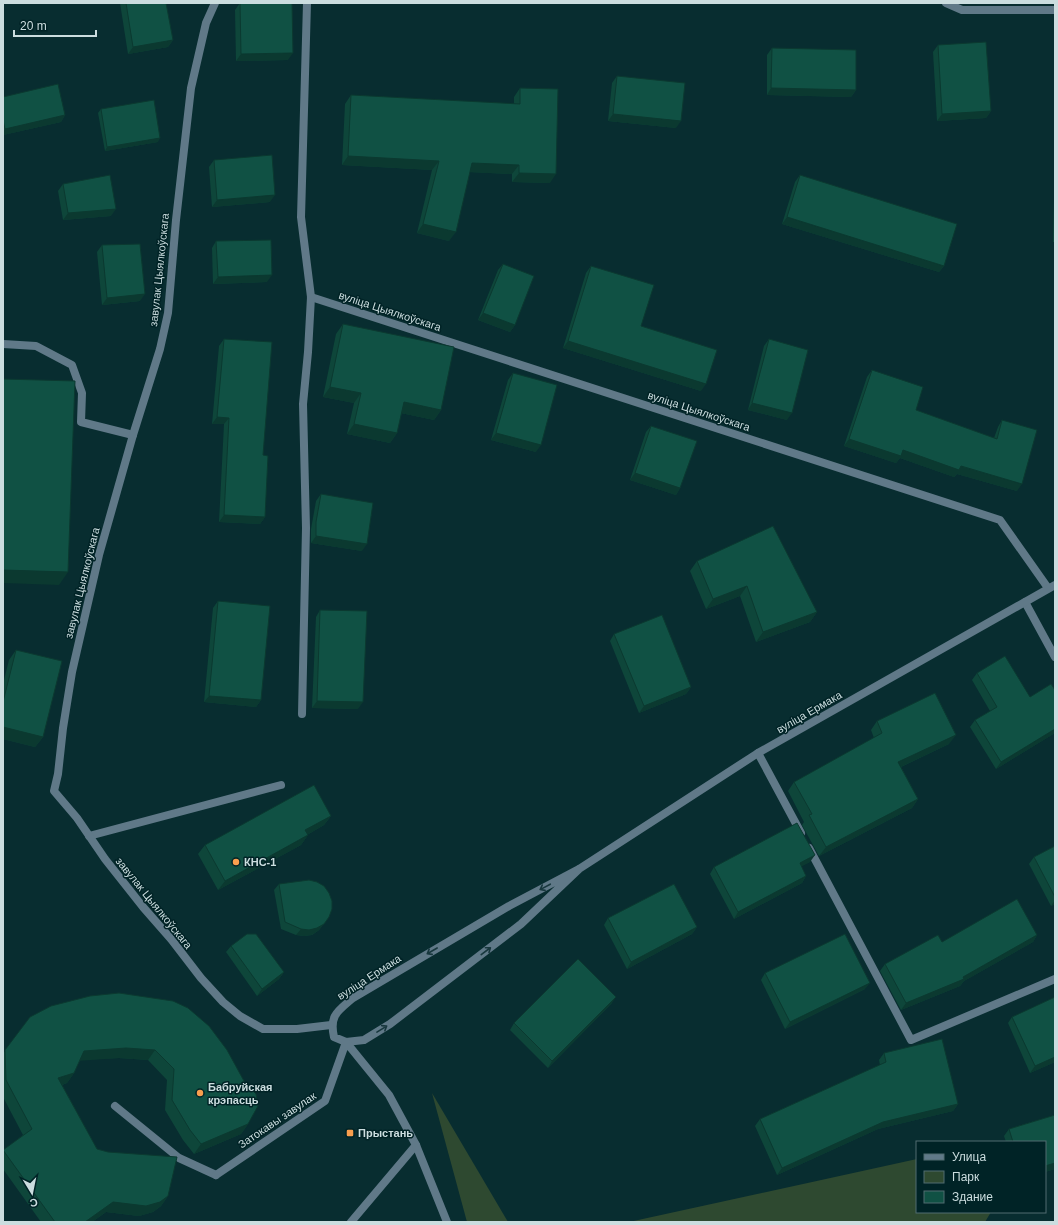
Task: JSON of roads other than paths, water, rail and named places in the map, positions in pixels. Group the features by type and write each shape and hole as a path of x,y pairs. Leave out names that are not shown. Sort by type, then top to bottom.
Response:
{"street":[{"name":"завулак Цыялкоўскага","path":"216,3 206,23 191,88 176,220 168,313 160,349 133,435 99,555 72,672 63,728 58,774 54,791 77,818 122,881 171,939 201,978 223,1002 240,1016 263,1029 297,1029 331,1025"},
{"path":"302,714 306,528 303,404 311,297 301,217 307,3"},
{"path":"946,3 962,10 1055,10"},
{"name":"вуліца Цыялкоўскага","path":"311,297 1000,520 1052,587"},
{"path":"3,344 36,346 72,365 82,392 81,422 133,435"},
{"name":"вуліца Ермака","path":"331,1025 336,1013 353,998 509,906 579,869 758,753 1052,587"},
{"path":"1025,602 1055,657"},
{"path":"758,753 911,1040 1055,979"},
{"path":"89,836 281,785"},
{"name":"вуліца Ермака","path":"346,1042 364,1040 390,1024 521,924 579,869"},
{"path":"331,1025 334,1037 346,1042 389,1094 416,1145 447,1222"},
{"name":"Затокавы завулак","path":"115,1106 179,1158 216,1175 325,1101 346,1042"},
{"path":"351,1222 416,1145"}],"place":[{"name":"КНС-1","path":"236,862"},
{"name":"Бабруйская крэпасць","path":"200,1093"},
{"name":"Прыстань","path":"350,1133"}]}
